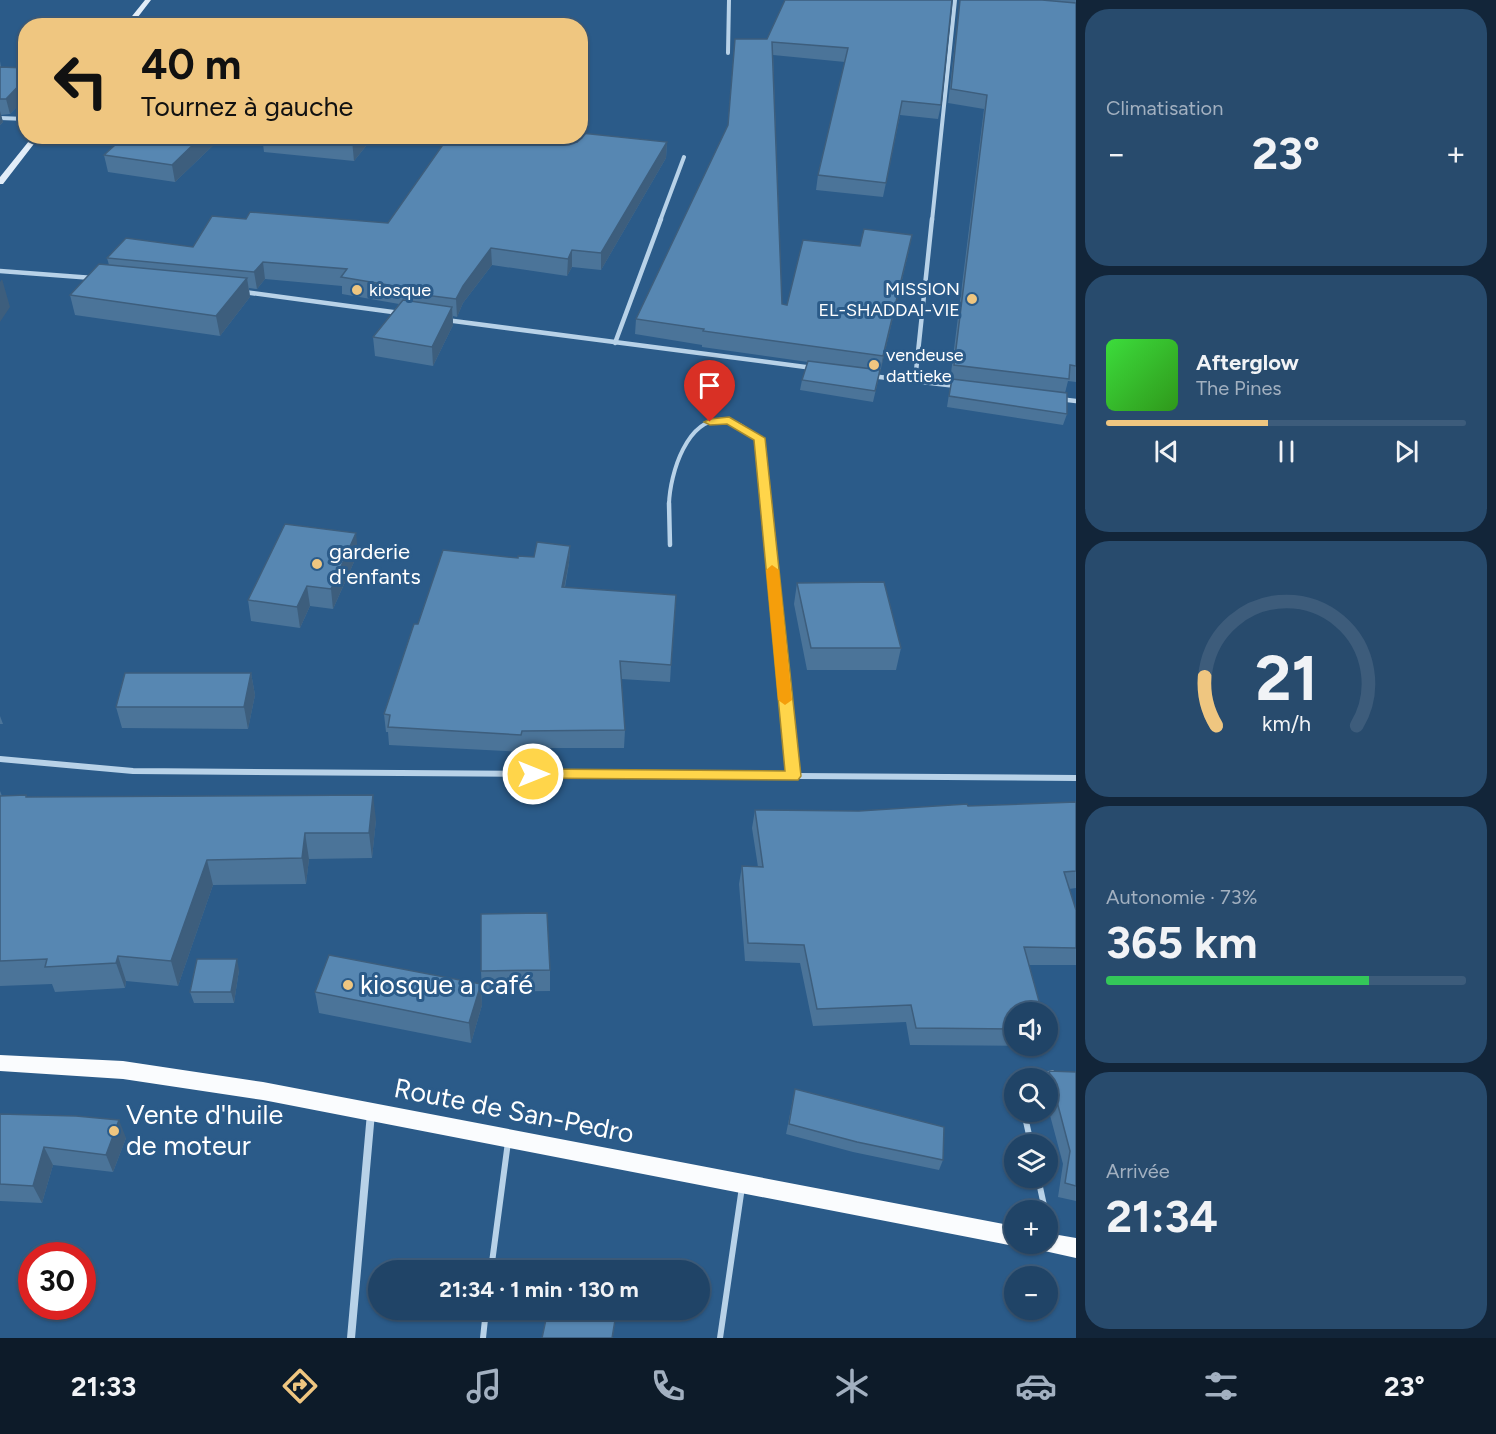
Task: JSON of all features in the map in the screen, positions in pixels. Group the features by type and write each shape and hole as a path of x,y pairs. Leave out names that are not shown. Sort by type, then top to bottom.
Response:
{"main road":[{"path":"134,18 148,0"},
{"path":"0,182 31,144"},
{"name":"Route de San-Pedro","path":"0,1063 123,1070 263,1091 1004,1234"},
{"path":"1058,1245 1076,1248"}],"street":[{"path":"728,53 729,0"},
{"path":"946,1 966,3"},
{"path":"915,381 955,1"},
{"path":"0,118 18,119"},
{"path":"615,343 684,157"},
{"path":"0,272 96,278"},
{"path":"241,292 405,314"},
{"path":"440,319 823,370"},
{"path":"869,376 960,387"},
{"path":"1049,398 1076,401"},
{"path":"0,759 133,771 1076,778"},
{"path":"351,1338 371,1112"}],"lane":[{"path":"670,545 668,492 674,463 688,438 710,422 729,420 759,438 793,776"},
{"path":"492,1260 509,1138"},
{"path":"720,1338 742,1184"},
{"path":"483,1338 485,1320"}],"building":[{"path":"785,0 952,0 941,105 902,101 886,183 818,175 848,48 772,42 782,304 787,305 803,240 860,246 864,229 912,235 883,356 703,331 704,329 636,319 728,125 735,39 767,39"},
{"path":"960,0 1042,0 1076,3 1076,366 1070,365 1069,379 954,365 987,95 951,89"},
{"path":"0,67 18,68 18,86 6,99 0,99"},
{"path":"588,134 667,142 601,253 572,250 568,259 491,248 456,299 409,293 412,289 341,277 347,269 263,262 254,272 107,258 126,238 193,247 212,216 246,219 250,212 388,223 443,144 588,144"},
{"path":"116,144 194,144 172,165 104,155"},
{"path":"99,264 247,278 216,316 70,295"},
{"path":"403,300 452,307 432,347 373,337"},
{"path":"808,361 880,370 875,391 802,380"},
{"path":"952,379 1067,393 1067,414 949,396"},
{"path":"285,524 356,533 331,589 307,586 297,607 248,600"},
{"path":"537,542 570,546 562,587 676,595 671,665 620,661 625,730 522,731 521,735 388,727 390,715 384,714 414,624 418,624 443,550 518,558 518,556 534,557"},
{"path":"884,582 901,648 811,648 797,583"},
{"path":"125,673 251,673 244,707 116,707"},
{"path":"26,795 26,797 373,795 369,833 305,833 302,858 207,860 171,961 118,956 116,963 45,967 47,959 0,961 0,796"},
{"path":"1076,802 1076,871 1064,872 1076,910 1076,948 1024,947 1039,1002 1004,1002 1004,1029 916,1028 911,1005 817,1009 804,945 748,943 742,866 763,867 755,810 859,811 967,804 968,806"},
{"path":"547,913 550,970 481,971 481,914"},
{"path":"329,955 481,984 469,1023 315,992"},
{"path":"197,959 237,959 231,992 190,992"},
{"path":"1058,1071 1076,1072 1076,1186 1065,1183 1070,1151 1058,1105"},
{"path":"795,1089 944,1127 943,1160 857,1142 789,1124"},
{"path":"0,1114 76,1116 119,1120 106,1155 44,1147 33,1186 0,1184"},
{"path":"546,1320 615,1320 612,1338 542,1338"}],"slow traffic":[{"path":"772,570 785,700"}],"place":[{"name":"kiosque","path":"357,290"},
{"name":"MISSION EL-SHADDAI-VIE","path":"972,299"},
{"name":"vendeuse dattieke","path":"874,365"},
{"name":"garderie d'enfants","path":"317,564"},
{"name":"kiosque a café","path":"348,985"},
{"name":"Vente d'huile de moteur","path":"114,1131"}],"route":[{"path":"533,774 793,776 759,438 729,420 710,422"}]}
